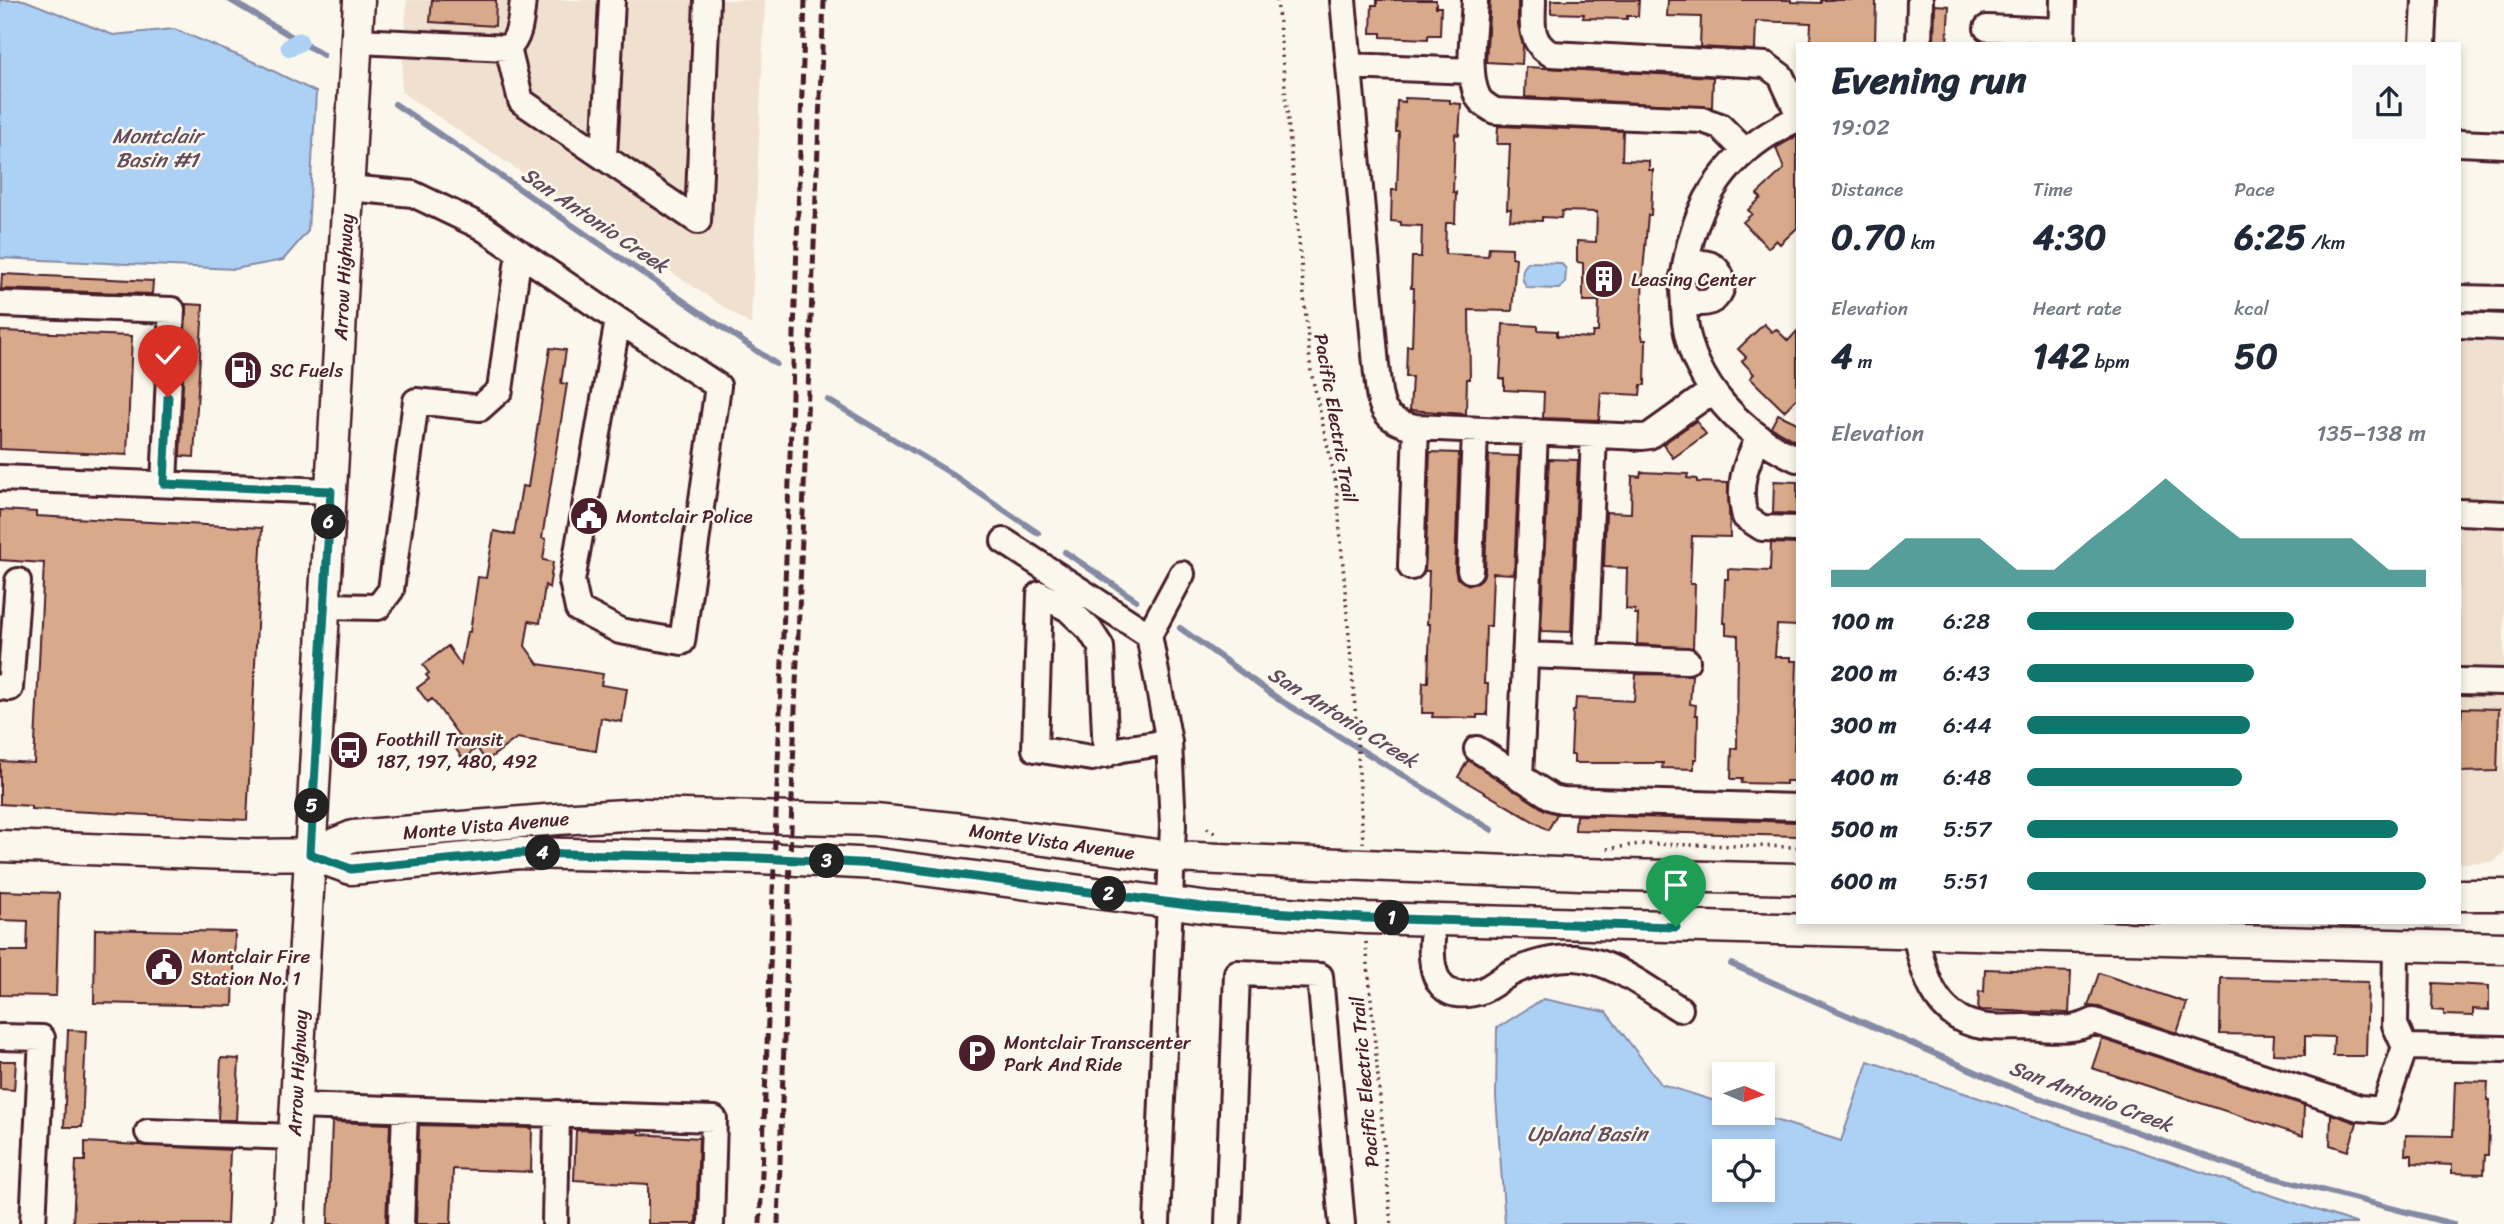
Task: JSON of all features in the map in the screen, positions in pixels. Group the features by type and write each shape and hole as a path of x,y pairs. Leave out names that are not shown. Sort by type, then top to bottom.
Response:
{"main road":[{"name":"Arrow Highway","path":"289,1224 359,0"},
{"name":"Monte Vista Avenue","path":"0,846 257,855 310,854 354,836 642,814 875,820 1172,857 1580,874 1796,879"},
{"name":"Monte Vista Avenue","path":"310,854 351,869 520,853 759,858 877,864 1171,904 1364,918 1916,933 2038,929 2504,948"},
{"path":"2461,895 2504,895"}],"street":[{"path":"357,41 508,48 514,43 521,21 523,0"},
{"path":"604,157 612,0"},
{"path":"508,48 521,101 698,221 707,0"},
{"path":"1343,0 1381,407 1390,418 1401,425 1416,427 1649,436 1713,391"},
{"path":"1475,0 1472,71 1478,99 1495,111 1703,120 1720,126 1745,151"},
{"path":"1534,0 1532,33 1542,49 1551,54 1766,65 1781,76 1796,109"},
{"path":"1919,42 1920,0"},
{"path":"1987,29 2062,37 2063,0"},
{"path":"2423,42 2425,0"},
{"path":"1349,66 1472,71"},
{"path":"1796,120 1764,136 1725,171 1703,205 1688,246 1683,282 1688,336 1702,374 1735,418 1759,439 1796,458"},
{"path":"2461,143 2504,145"},
{"path":"348,188 412,194 482,227 718,386 682,642 620,631 578,609 572,581 618,320"},
{"path":"324,606 378,607 391,590 416,401 480,408 500,390 519,252"},
{"path":"2461,298 2504,299"},
{"path":"0,304 172,310 164,484"},
{"path":"2461,325 2504,327"},
{"path":"1411,567 1416,427"},
{"path":"1470,569 1475,430"},
{"path":"1520,778 1535,432"},
{"path":"1585,657 1594,435"},
{"path":"1759,439 1742,475 1741,503 1745,517 1762,528 1796,530"},
{"path":"0,478 331,491"},
{"path":"2461,512 2504,514"},
{"path":"1004,541 1149,635"},
{"path":"1157,1224 1173,825 1169,742 1149,635 1182,574"},
{"path":"0,687 10,688 18,580"},
{"path":"1106,755 1101,647 1090,630 1068,609 1040,594 1035,749 1092,758 1106,755 1122,749 1169,742"},
{"path":"1525,655 1687,661"},
{"path":"2461,681 2504,682"},
{"path":"1477,749 1553,798 1562,800 1796,807"},
{"path":"1916,933 1922,966 1934,996 1961,1020 1979,1026 2078,1029 2094,1021 2359,1108 2383,1110 2406,1047 2395,1025 2396,945"},
{"path":"1432,939 1431,960 1437,982 1449,992 1462,994 1481,991 1514,971 1549,961 1575,958 1601,963 1681,1009"},
{"path":"1228,1224 1237,973 1320,976 1342,1224"},
{"path":"0,1037 43,1038 33,1224"},
{"path":"2406,1047 2504,1049"},
{"path":"295,1106 714,1118 711,1224"},
{"path":"401,1224 405,1110"},
{"path":"555,1224 557,1113"},
{"path":"148,1132 294,1137"}],"path":[{"name":"Pacific Electric Trail","path":"1278,0 1311,372 1336,483 1361,782 1363,842"},
{"path":"1207,828 1217,835 1230,835"},
{"path":"1595,848 1609,849 1640,844 1796,847"},
{"name":"Pacific Electric Trail","path":"1366,937 1391,1224"}],"shaded area":[{"path":"407,0 765,0 751,325 401,92"},
{"path":"2461,338 2504,340 2504,852 2494,862 2461,863"}],"water":[{"name":"Montclair Basin #1","path":"0,0 24,0 113,35 174,29 261,65 316,92 308,231 283,260 235,269 0,258"},
{"path":"1529,262 1561,263 1566,269 1565,283 1559,289 1527,288 1522,274"},
{"name":"Upland Basin","path":"1543,999 1606,1012 1661,1084 1712,1100 1712,1125 1775,1125 1775,1120 1841,1141 1868,1061 2358,1224 1505,1224 1496,1097 1497,1028"}],"building":[{"path":"432,0 496,0 495,26 430,22"},
{"path":"1377,0 1436,0 1436,7 1441,7 1440,35 1428,35 1428,39 1381,37 1381,33 1371,33 1372,5 1377,5"},
{"path":"1490,0 1518,0 1518,25 1523,45 1522,64 1486,62"},
{"path":"1551,0 1639,0 1638,16 1627,16 1627,19 1583,18 1584,14 1551,13"},
{"path":"1668,0 1791,0 1821,3 1821,0 1876,0 1875,42 1810,42 1811,23 1756,21 1755,50 1700,47 1701,17 1667,16"},
{"path":"1935,5 1949,6 1947,42 1934,42"},
{"path":"1526,67 1713,77 1712,107 1525,97"},
{"path":"1405,98 1450,100 1450,103 1461,104 1459,135 1455,134 1455,223 1446,223 1445,254 1488,256 1489,247 1512,248 1512,257 1516,258 1512,311 1469,310 1470,379 1467,379 1466,414 1410,410 1412,377 1406,377 1407,346 1412,346 1412,257 1421,257 1422,226 1401,225 1401,222 1391,221 1392,190 1397,190 1397,101 1405,102"},
{"path":"1498,126 1623,131 1622,160 1649,161 1649,170 1653,170 1651,215 1648,215 1643,271 1641,331 1643,340 1646,340 1645,385 1641,385 1640,395 1601,393 1599,420 1543,418 1544,392 1504,390 1504,379 1500,379 1503,324 1538,326 1538,330 1557,331 1557,336 1592,338 1593,332 1598,332 1599,301 1583,301 1583,263 1577,262 1577,241 1596,242 1597,212 1562,211 1561,218 1542,217 1542,221 1510,220 1511,209 1507,209 1510,144 1497,144"},
{"path":"1796,137 1796,229 1780,244 1776,240 1768,248 1743,222 1752,214 1748,210 1761,198 1757,194 1784,169 1776,148"},
{"path":"2,274 153,281 152,294 1,289"},
{"path":"186,304 203,305 194,457 180,456"},
{"path":"1764,324 1772,332 1776,329 1788,341 1796,332 1796,399 1784,411 1750,378 1754,374 1742,361 1746,357 1738,349"},
{"path":"0,331 132,336 127,455 0,449"},
{"path":"550,348 566,350 561,383 567,384 542,538 546,539 543,560 553,562 549,588 545,585 540,623 529,621 525,646 538,664 603,674 601,685 627,689 622,722 601,718 596,751 517,738 486,761 477,748 463,759 451,742 459,736 432,699 428,702 417,688 429,679 426,675 429,673 423,665 448,646 461,665 467,632 470,632 478,577 486,578 494,531 514,535 522,486 528,487"},
{"path":"1778,414 1796,423 1796,441 1771,427"},
{"path":"1696,421 1706,434 1673,458 1663,444"},
{"path":"1430,452 1459,453 1455,569 1457,578 1469,585 1478,583 1485,571 1489,455 1519,456 1514,574 1493,573 1491,626 1486,626 1484,684 1488,684 1487,715 1477,715 1477,718 1432,717 1433,713 1422,713 1423,682 1428,682 1430,624 1427,624 1429,571 1425,571"},
{"path":"1549,459 1578,460 1571,632 1541,631"},
{"path":"1641,472 1688,474 1687,478 1697,479 1697,482 1728,483 1730,537 1692,536 1690,584 1695,584 1693,648 1637,644 1638,614 1635,614 1635,610 1626,609 1627,568 1604,567 1606,512 1631,513 1632,476 1640,477"},
{"path":"1774,481 1796,482 1796,514 1773,513"},
{"path":"0,510 36,512 36,516 262,528 247,820 31,809 31,806 0,804 0,761 34,763 44,563 0,560"},
{"path":"1771,543 1796,544 1796,626 1777,625 1775,657 1791,657 1791,661 1796,661 1796,781 1786,781 1786,784 1741,783 1742,779 1731,779 1732,748 1737,748 1738,635 1726,634 1726,623 1723,623 1725,579 1728,579 1728,569 1770,571"},
{"path":"1636,674 1692,675 1690,704 1696,705 1695,715 1698,715 1697,759 1694,759 1694,769 1662,768 1663,763 1574,763 1574,755 1571,755 1576,698 1634,701"},
{"path":"2462,708 2499,709 2497,771 2461,772"},
{"path":"1468,760 1545,810 1557,814 1548,830 1458,777"},
{"path":"1576,815 1796,822 1796,836 1575,830"},
{"path":"0,891 59,893 56,996 0,995 0,951 27,951 28,921 0,920"},
{"name":"Montclair Fire Station No. 1","path":"95,929 235,932 233,1006 94,1003"},
{"path":"1985,969 2071,972 2069,1013 1978,1010 1979,991 1984,992"},
{"path":"2099,973 2187,1003 2177,1033 2099,1007 2088,1006"},
{"path":"2221,978 2368,982 2366,1056 2333,1056 2334,1037 2305,1036 2305,1055 2273,1054 2274,1035 2220,1034"},
{"path":"2433,983 2489,986 2489,1010 2473,1009 2473,1016 2444,1015 2444,1011 2432,1010"},
{"path":"68,1030 86,1031 82,1127 64,1127"},
{"path":"2102,1039 2304,1105 2303,1136 2092,1068"},
{"path":"221,1058 239,1059 236,1120 218,1120"},
{"path":"0,1061 16,1061 14,1090 0,1089"},
{"path":"2455,1081 2488,1082 2488,1155 2485,1155 2484,1174 2452,1173 2452,1165 2412,1163 2412,1155 2405,1155 2406,1135 2453,1136"},
{"path":"2331,1114 2357,1123 2348,1151 2330,1145"},
{"path":"332,1122 390,1124 386,1224 328,1224"},
{"path":"419,1125 532,1128 531,1172 453,1169 451,1224 416,1224"},
{"path":"576,1130 699,1138 696,1224 648,1224 648,1184 574,1180"},
{"path":"85,1142 230,1150 227,1224 73,1224 76,1161 85,1161"}],"waterway":[{"name":"San Antonio Creek","path":"230,0 323,55"},
{"path":"290,47 299,42"},
{"name":"San Antonio Creek","path":"395,104 776,364"},
{"name":"San Antonio Creek","path":"828,400 947,471 1038,533"},
{"name":"San Antonio Creek","path":"1065,552 1136,600"},
{"name":"San Antonio Creek","path":"1180,628 1280,700 1492,830"},
{"name":"San Antonio Creek","path":"1731,964 2017,1090 2248,1171 2453,1224"}],"railway":[{"path":"760,1224 805,0"},
{"path":"778,1224 795,709 824,0"}],"place":[{"name":"Leasing Center","path":"1604,279"},
{"name":"SC Fuels","path":"243,370"},
{"name":"Montclair Police","path":"589,516"},
{"name":"Foothill Transit 187, 197, 480, 492","path":"349,750"},
{"name":"Montclair Fire Station No. 1","path":"164,967"},
{"name":"Montclair Transcenter Park And Ride","path":"977,1053"}],"route":[{"path":"168,397 164,484 331,491 310,854 351,869 520,853 759,858 877,864 1210,908 1364,918 1676,927"}]}
